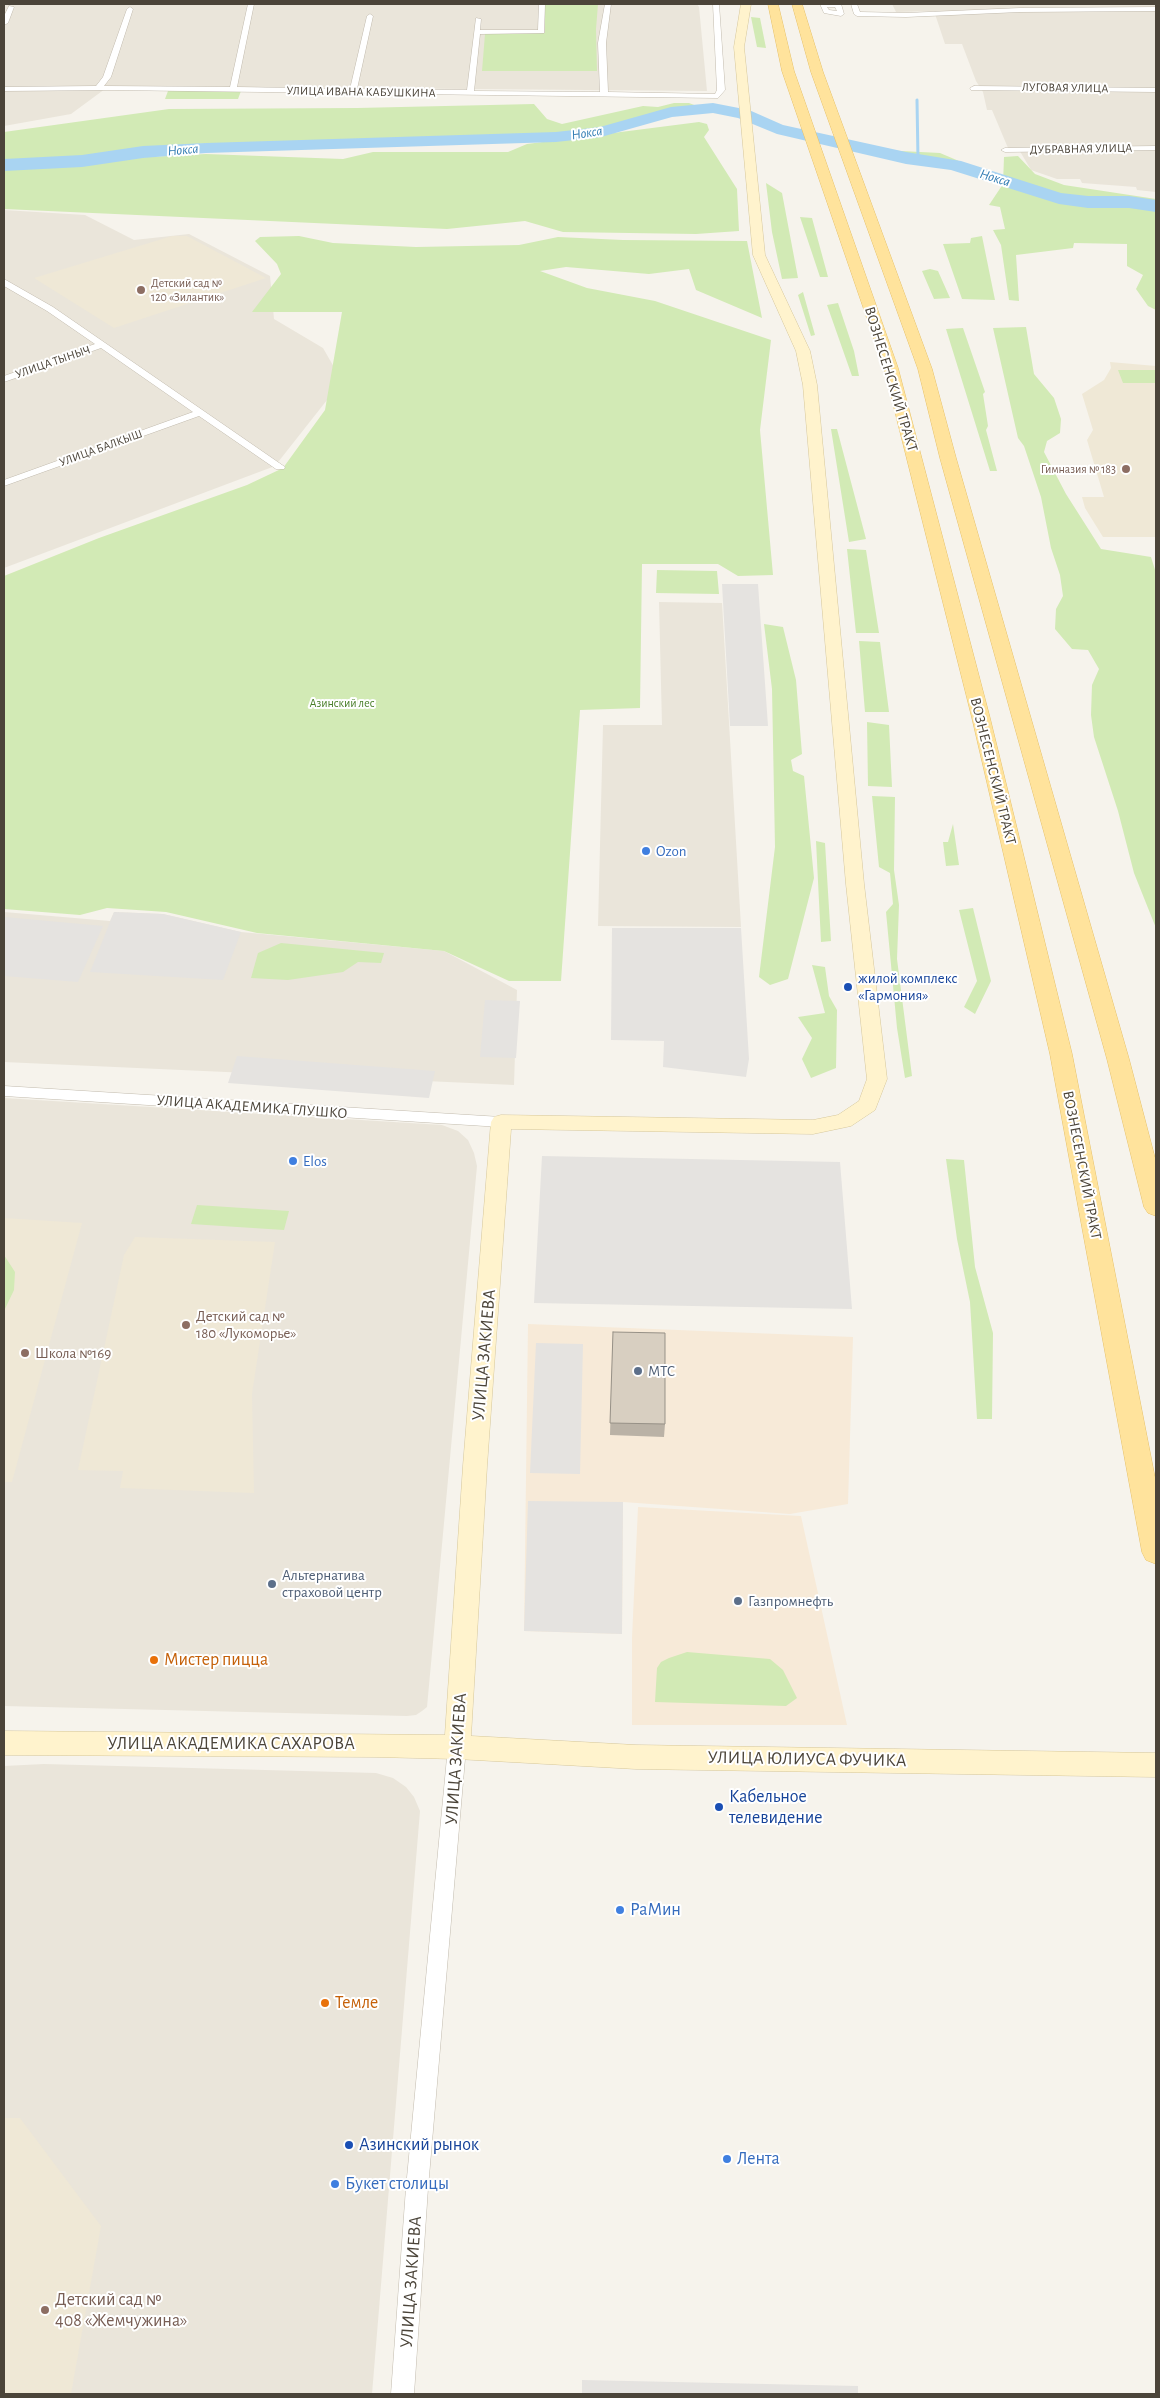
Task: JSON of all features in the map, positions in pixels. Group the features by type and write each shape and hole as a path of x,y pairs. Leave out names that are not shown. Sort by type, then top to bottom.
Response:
{"main road":[{"name":"ВОЗНЕСЕНСКИЙ ТРАКТ","path":"773,4 788,71 814,152 841,221 891,368 983,728 1061,1054 1156,1552"},
{"name":"ВОЗНЕСЕНСКИЙ ТРАКТ","path":"797,4 817,72 925,369 1003,655 1118,1059 1156,1207"}],"street":[{"path":"233,90 251,4"},
{"path":"476,32 542,32 542,4"},
{"path":"604,93 602,43 608,4"},
{"name":"УЛИЦА ИВАНА КАБУШКИНА","path":"4,89 98,88 604,93 689,97 718,96 721,90 716,4"},
{"path":"501,1122 813,1127 844,1121 868,1105 877,1079 854,884 810,385 803,351 759,255 739,47 746,4"},
{"path":"854,4 856,14 906,15 1020,10 1156,9"},
{"path":"4,23 11,7"},
{"path":"98,88 107,77 130,9"},
{"path":"353,92 370,16"},
{"path":"470,93 478,19"},
{"name":"ЛУГОВАЯ УЛИЦА","path":"974,88 1156,90"},
{"name":"ДУБРАВНАЯ УЛИЦА","path":"1005,150 1156,148"},
{"path":"5,285 50,309 198,413 280,467"},
{"name":"УЛИЦА ТЫНЫЧ","path":"4,379 102,345"},
{"name":"УЛИЦА БАЛКЫШ","path":"4,483 198,413"},
{"name":"УЛИЦА АКАДЕМИКА ГЛУШКО","path":"4,1091 501,1122"},
{"name":"УЛИЦА ЗАКИЕВА","path":"402,2394 417,2188 457,1747 475,1466 501,1122"},
{"name":"УЛИЦА АКАДЕМИКА САХАРОВА","path":"4,1743 457,1747"},
{"name":"УЛИЦА ЮЛИУСА ФУЧИКА","path":"457,1747 636,1756 1144,1765"}],"shaded area":[{"path":"4,4 697,4 699,7 707,91 109,86 71,114 4,126"},
{"path":"892,4 1156,4 1156,192 1137,190 1136,187 1082,183 1080,179 1057,179 1031,170 1018,148 1008,148 992,110 987,110 983,92 976,81 962,44 945,44 934,11 896,12"},
{"path":"4,210 85,215 134,240 189,234 270,276 274,319 323,348 342,381 275,466 4,568"},
{"name":"Детский сад № 120 «Зилантик»","path":"172,236 187,236 266,278 114,328 34,278"},
{"name":"Гимназия № 183","path":"1110,362 1156,366 1156,537 1103,537 1085,508 1082,497 1104,497 1087,440 1093,430 1082,394 1104,380 1111,368"},
{"path":"722,584 758,584 768,726 730,726"},
{"path":"659,602 722,603 741,927 598,926 603,725 662,725"},
{"path":"4,912 110,921 114,912 163,914 241,932 444,951 517,990 514,1085 4,1062"},
{"path":"114,912 163,914 241,932 223,980 90,972"},
{"path":"4,917 103,926 78,982 4,976"},
{"path":"612,928 741,928 749,1059 746,1077 663,1067 664,1041 611,1040"},
{"path":"485,1000 520,1001 516,1058 480,1057"},
{"path":"237,1056 435,1071 429,1098 228,1083"},
{"path":"4,1098 442,1125 458,1131 468,1140 477,1166 427,1707 422,1711 416,1715 407,1716 4,1706"},
{"path":"542,1156 840,1162 852,1309 534,1303"},
{"name":"Школа №169","path":"4,1218 82,1223 12,1482 4,1482"},
{"name":"Детский сад № 180 «Лукоморье»","path":"135,1237 275,1242 252,1394 254,1493 120,1488 123,1471 78,1470 124,1255"},
{"path":"528,1324 853,1337 848,1504 790,1514 623,1502 622,1634 524,1631"},
{"path":"536,1343 583,1344 580,1474 530,1473"},
{"path":"528,1501 623,1502 622,1634 524,1631"},
{"path":"638,1507 801,1516 847,1725 632,1725 632,1638"},
{"path":"44,1764 376,1773 393,1778 406,1787 414,1797 420,1811 372,2394 4,2394 4,1766"},
{"name":"Детский сад № 408 «Жемчужина»","path":"4,2118 20,2118 101,2226 71,2394 4,2394"},
{"path":"582,2380 858,2386 858,2394 582,2394"}],"green space":[{"path":"545,4 598,4 596,29 597,71 482,71 485,34 545,33"},
{"path":"751,17 760,18 766,48 757,47"},
{"path":"168,91 241,91 238,99 165,99"},
{"path":"674,103 689,103 697,106 673,109 598,130 556,135 194,144 4,165 4,132 169,109 357,108 534,104 547,119 562,124 643,106 658,107"},
{"path":"699,122 707,124 709,130 704,137 737,189 739,231 696,234 563,232 525,221 447,229 4,209 4,169 52,162 206,154 343,159 373,152 508,152 527,144"},
{"path":"882,150 940,153 966,164 959,168 878,156"},
{"path":"1018,156 1035,174 1064,185 1156,199 1156,310 1148,306 1136,289 1143,275 1127,266 1127,244 1074,243 1073,248 1016,255 1019,301 1009,300 1001,245 993,230 1005,229 1000,207 989,205 1003,184 1004,157"},
{"path":"766,183 782,193 798,278 782,279 772,232"},
{"path":"800,217 812,218 828,277 820,277"},
{"name":"Азинский лес","path":"299,236 333,243 416,247 519,245 558,237 623,240 747,241 762,318 696,290 689,269 649,274 566,267 540,271 587,288 655,301 771,340 760,430 773,575 738,576 718,564 642,564 640,708 580,710 561,981 509,981 444,951 257,933 166,912 107,908 80,915 4,909 4,576 99,538 247,485 283,468 325,410 342,312 252,312 281,274 277,264 255,241 260,237"},
{"path":"982,236 995,300 962,299 943,244 970,243 971,238"},
{"path":"930,269 938,271 950,298 934,299 922,271"},
{"path":"803,292 815,335 811,336 798,295"},
{"path":"838,303 854,351 859,376 852,376 827,305"},
{"path":"1026,327 1034,374 1054,398 1061,419 1060,433 1047,441 1044,452 1066,494 1101,549 1151,557 1156,573 1156,928 1134,873 1118,811 1094,737 1091,715 1092,685 1099,669 1088,650 1072,649 1055,629 1056,609 1063,596 1060,575 1051,548 1041,497 1024,446 1018,438 993,328"},
{"path":"963,328 985,392 983,394 988,426 986,430 997,471 990,471 946,329"},
{"path":"1118,370 1156,370 1156,383 1123,383"},
{"path":"831,429 837,429 866,539 849,542"},
{"path":"847,549 866,550 879,633 856,633"},
{"path":"657,570 717,571 719,594 656,593"},
{"path":"764,624 783,627 796,680 802,754 791,760 793,771 804,776 814,878 788,979 770,985 759,977 775,847 772,689"},
{"path":"859,641 880,642 889,712 865,712"},
{"path":"867,722 889,725 892,787 868,786"},
{"path":"872,796 895,797 894,870 899,905 897,959 912,1076 905,1078 897,1028 886,912 893,904 890,873 879,867"},
{"path":"953,824 959,865 946,866 943,842 948,842"},
{"path":"816,841 825,843 831,941 821,942"},
{"path":"973,908 991,981 975,1014 964,1007 977,981 959,910"},
{"path":"281,943 384,953 381,963 358,962 343,972 288,980 251,978 258,953"},
{"path":"812,965 825,967 829,996 837,1010 836,1068 811,1078 802,1059 812,1038 798,1017 825,1013"},
{"path":"946,1159 964,1160 975,1267 993,1333 992,1419 977,1419 970,1302 957,1239"},
{"path":"197,1205 289,1211 284,1230 191,1224"},
{"path":"4,1255 15,1272 14,1290 4,1311"},
{"path":"687,1652 770,1659 783,1670 797,1698 786,1706 655,1702 657,1668 661,1662"}],"building":[{"name":"МТС","path":"613,1332 665,1333 665,1424 610,1423"}],"waterway":[{"path":"917,100 918,159"},
{"name":"Нокса","path":"4,165 82,161 143,152 206,148 556,137 601,132 671,112 713,108 743,114 777,129 906,158 954,165 1059,198 1088,202 1129,202 1156,206"}],"place":[{"name":"Детский сад № 120 «Зилантик»","path":"141,290"},
{"name":"Гимназия № 183","path":"1126,469"},
{"name":"Ozon","path":"646,851"},
{"name":"жилой комплекс «Гармония»","path":"848,987"},
{"name":"Elos","path":"293,1161"},
{"name":"Детский сад № 180 «Лукоморье»","path":"186,1325"},
{"name":"Школа №169","path":"25,1353"},
{"name":"МТС","path":"638,1371"},
{"name":"Альтернатива страховой центр","path":"272,1584"},
{"name":"Газпромнефть","path":"738,1601"},
{"name":"Мистер пицца","path":"154,1660"},
{"name":"Кабельное телевидение","path":"719,1807"},
{"name":"РаМин","path":"620,1910"},
{"name":"Темле","path":"325,2003"},
{"name":"Азинский рынок","path":"349,2145"},
{"name":"Лента","path":"727,2159"},
{"name":"Букет столицы","path":"335,2184"},
{"name":"Детский сад № 408 «Жемчужина»","path":"45,2310"}]}
